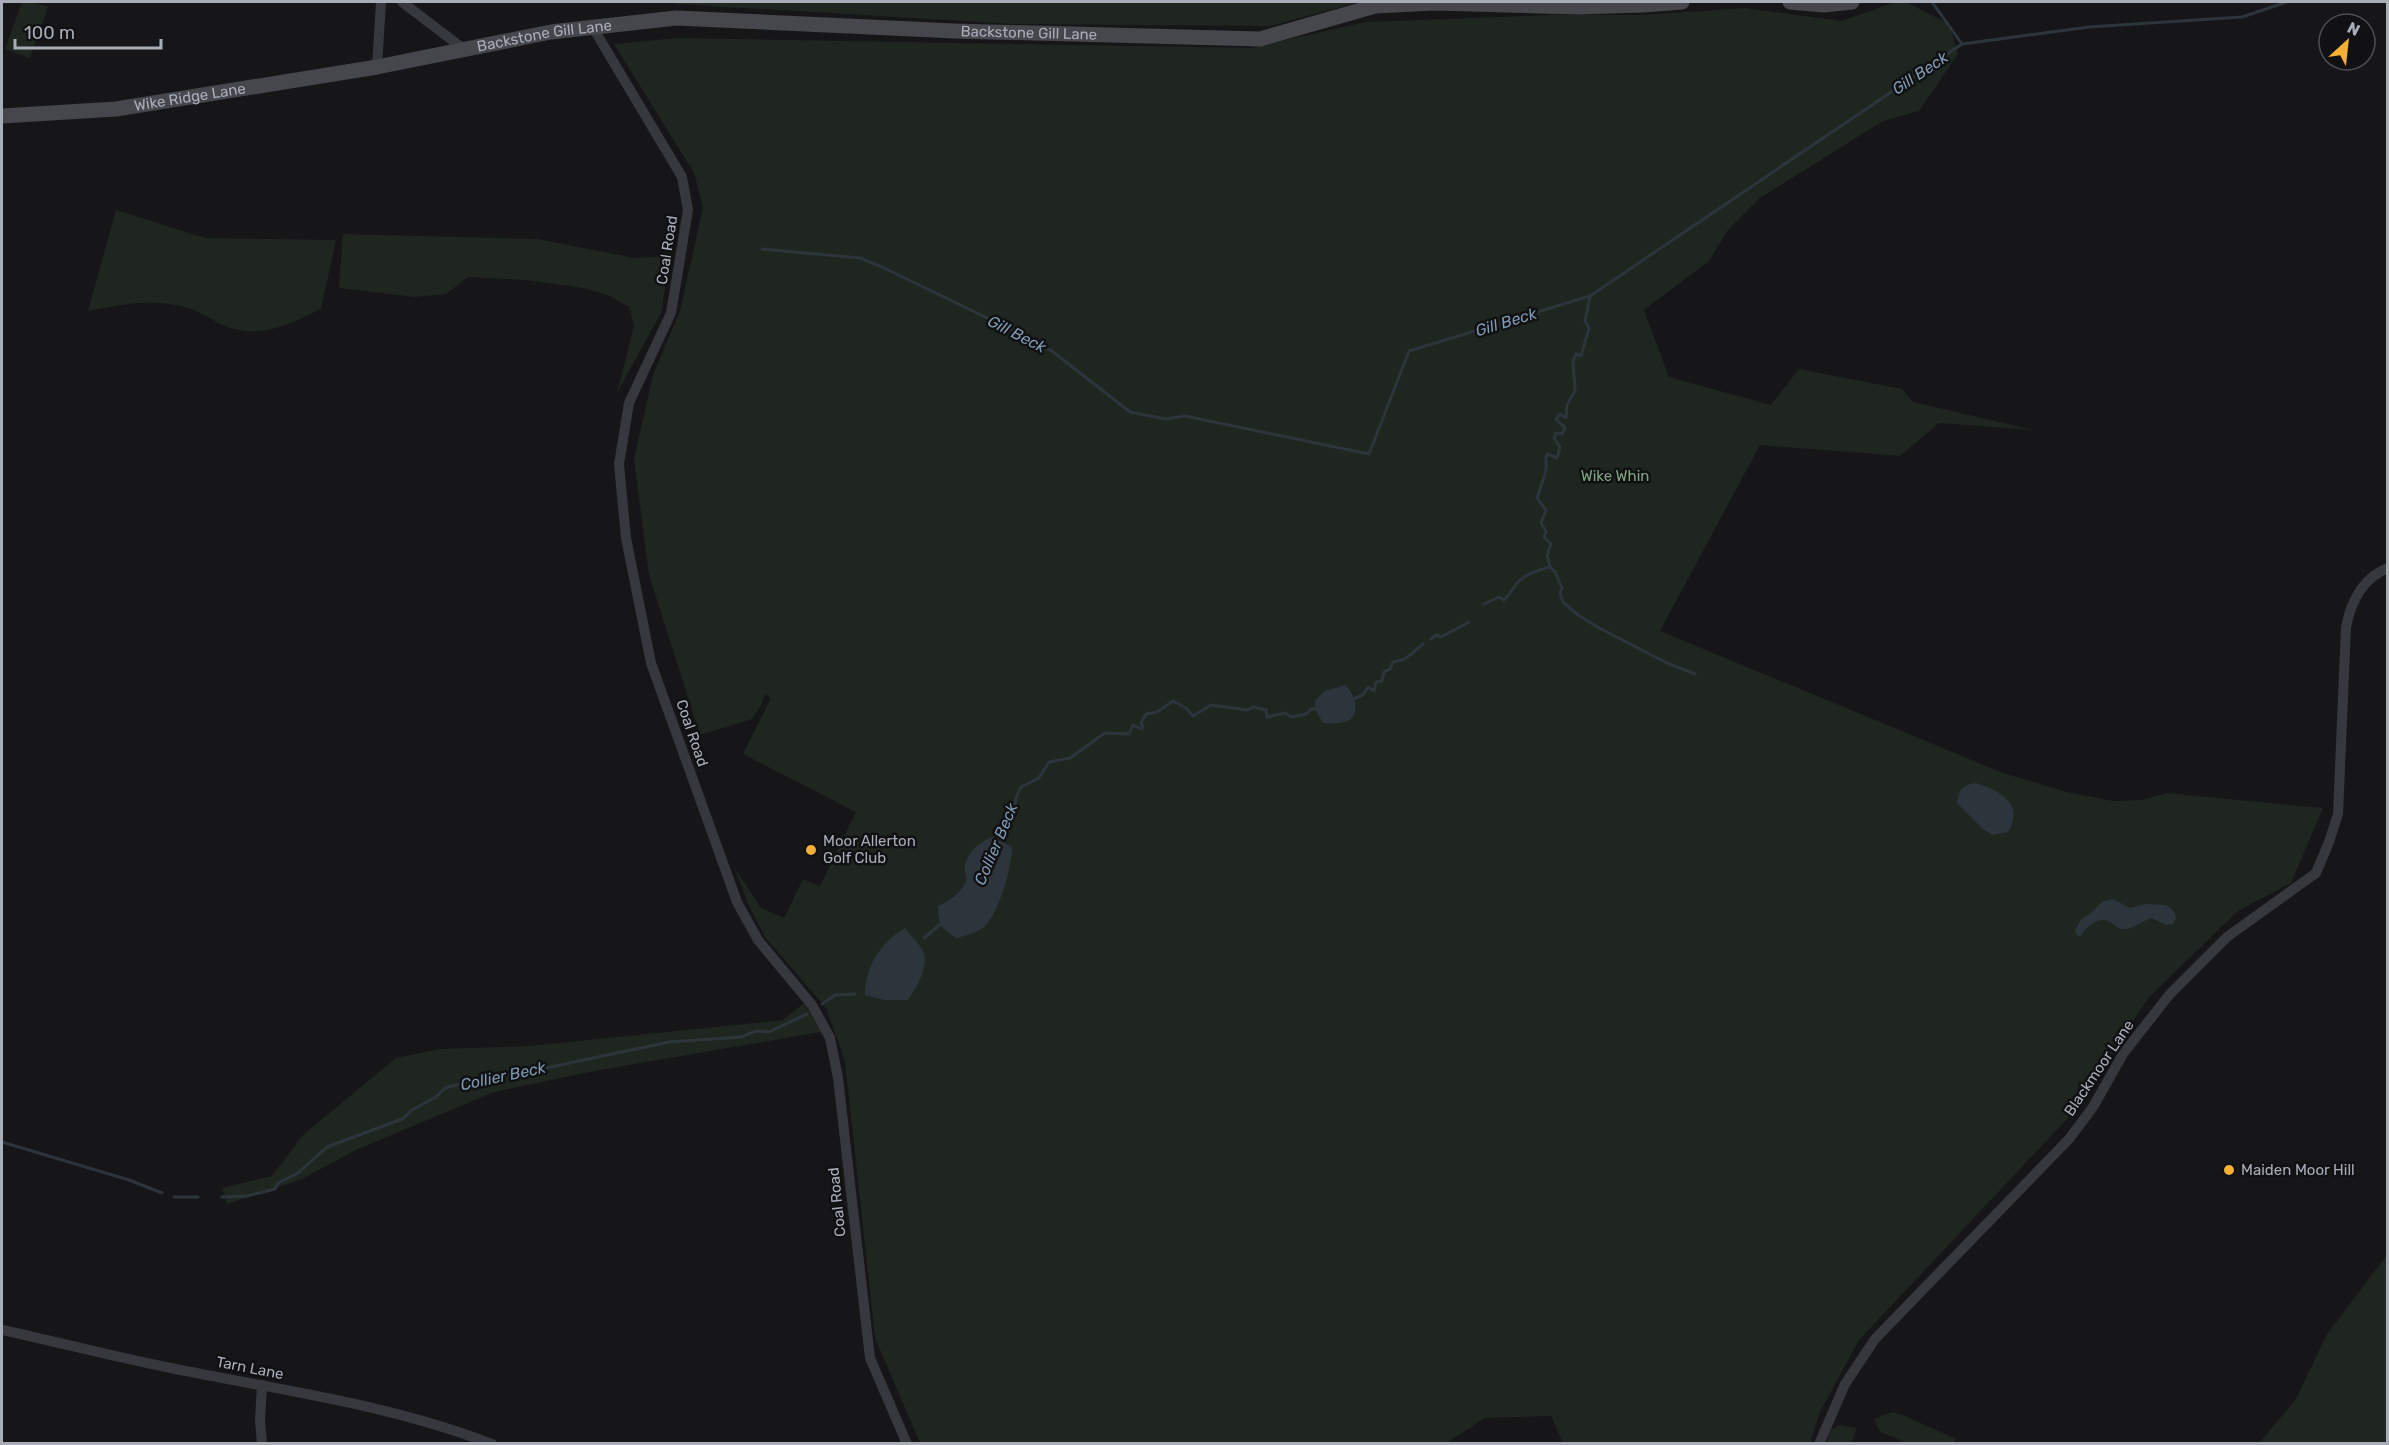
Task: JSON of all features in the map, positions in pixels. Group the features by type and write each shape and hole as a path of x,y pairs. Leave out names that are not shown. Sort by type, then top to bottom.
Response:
{"street":[{"path":"377,67 381,2"},
{"path":"402,2 465,50"},
{"name":"Backstone Gill Lane","path":"377,67 592,26 689,18 955,31 1260,39 1375,6 1434,3 1589,7 1682,2"},
{"path":"1790,2 1824,5 1852,2"},
{"name":"Coal Road","path":"592,26 682,177 688,210 671,313 629,403 619,464 626,538 651,663 737,902 758,940 812,1005 830,1038 838,1078 870,1358 907,1443"},
{"name":"Wike Ridge Lane","path":"2,116 116,109 377,67"},
{"name":"Blackmoor Lane","path":"1819,1443 1845,1384 1875,1339 2068,1139 2093,1107 2124,1054 2169,995 2227,937 2316,873 2338,814 2346,627 2350,608 2358,592 2368,580 2388,568"},
{"name":"Tarn Lane","path":"2,1330 161,1366 371,1408 441,1426 492,1443"},
{"path":"261,1443 262,1385"}],"green space":[{"path":"22,2 32,2 48,7 30,58 5,49"},
{"path":"676,2 1359,2 1270,26 1013,24 677,4"},
{"name":"Wike Whin","path":"1895,2 1906,2 1949,24 1958,54 1919,111 1883,121 1760,198 1728,230 1709,261 1644,310 1669,377 1771,405 1799,369 1902,389 1913,402 2033,430 1939,423 1900,456 1760,445 1660,631 2003,773 2067,792 2113,801 2142,800 2167,793 2323,808 2291,883 2238,911 2149,997 2068,1118 1859,1340 1820,1412 1810,1443 1563,1443 1551,1416 1485,1418 1445,1444 920,1443 875,1338 845,1061 826,1008 765,937 750,908 734,867 761,908 784,918 803,879 820,886 856,812 743,754 771,698 765,694 752,719 700,735 649,575 634,459 653,375 680,311 703,207 694,173 614,44 677,38 1252,48 1365,22 1549,15 1643,15 1744,8 1842,21"},
{"path":"116,210 205,238 336,240 321,309 286,325 263,331 238,330 188,308 162,303 126,304 88,311"},
{"path":"343,234 538,239 634,258 670,256 661,313 617,393 634,326 629,307 610,296 584,288 525,280 468,277 446,294 415,297 339,288"},
{"path":"804,1003 821,1032 600,1070 494,1092 356,1150 302,1179 227,1204 222,1188 272,1176 303,1135 396,1058 439,1049 529,1046 783,1020"},
{"path":"2387,1255 2387,1443 2259,1443 2296,1399 2327,1334"},
{"path":"1893,1412 1956,1439 1953,1443 1908,1443 1880,1432 1874,1419"},
{"path":"1839,1425 1857,1428 1851,1443 1826,1444 1831,1430"}],"water":[{"path":"1345,685 1354,698 1355,709 1352,718 1335,724 1323,723 1316,711 1315,701 1325,691"},
{"path":"1976,783 1994,790 2012,806 2014,814 2008,832 1993,835 1984,830 1957,803 1962,789"},
{"path":"993,837 1012,847 1007,877 999,901 990,921 984,927 957,938 947,932 942,925 938,906 958,893 966,881 966,861 971,852 983,841"},
{"path":"2113,899 2130,908 2146,904 2166,905 2174,911 2176,918 2173,924 2167,925 2151,918 2128,929 2118,928 2108,921 2101,920 2089,926 2081,936 2077,935 2075,931 2081,919 2102,902"},
{"path":"905,928 921,948 925,957 921,977 915,989 908,1000 885,1000 865,995 871,965 881,948"}],"waterway":[{"path":"1932,2 1962,44"},
{"name":"Gill Beck","path":"762,249 860,258 882,267 1052,351 1130,412 1166,419 1185,416 1369,454 1409,351 1590,296 1962,44 2089,27 2242,17 2287,2"},
{"name":"Collier Beck","path":"1484,604 1499,597 1504,600 1524,577 1550,567 1547,555 1551,544 1544,537 1546,531 1541,523 1546,510 1537,498 1546,471 1547,454 1557,458 1560,447 1554,438 1556,433 1562,434 1565,428 1556,419 1560,414 1566,418 1567,405 1575,391 1573,361 1576,354 1581,356 1589,328 1585,321 1590,297"},
{"path":"1550,567 1555,572 1562,588 1560,594 1563,602 1578,615 1667,663 1695,674"},
{"name":"Collier Beck","path":"1431,639 1436,635 1441,637 1469,622"},
{"name":"Collier Beck","path":"1351,700 1363,695 1368,687 1374,691 1376,682 1382,681 1384,672 1390,669 1393,662 1405,659 1423,644"},
{"name":"Collier Beck","path":"997,841 1004,822 1015,806 1021,787 1039,778 1049,762 1070,758 1105,733 1129,734 1133,725 1141,729 1143,727 1141,723 1146,714 1157,712 1173,701 1186,708 1193,716 1211,705 1247,710 1254,707 1266,710 1267,717 1285,713 1292,717 1306,714 1311,709 1319,709"},
{"name":"Collier Beck","path":"924,938 943,922"},
{"name":"Collier Beck","path":"822,1004 835,995 855,994"},
{"name":"Collier Beck","path":"222,1197 247,1196 275,1189 278,1183 298,1173 327,1147 402,1119 412,1110 436,1097 445,1088 479,1079 546,1068 669,1042 741,1037 756,1031 769,1032 807,1014"},
{"name":"Collier Beck","path":"2,1142 129,1180 162,1193"},
{"name":"Collier Beck","path":"174,1197 198,1197"}],"place":[{"name":"Moor Allerton Golf Club","path":"811,850"},
{"name":"Maiden Moor Hill","path":"2229,1170"}]}
